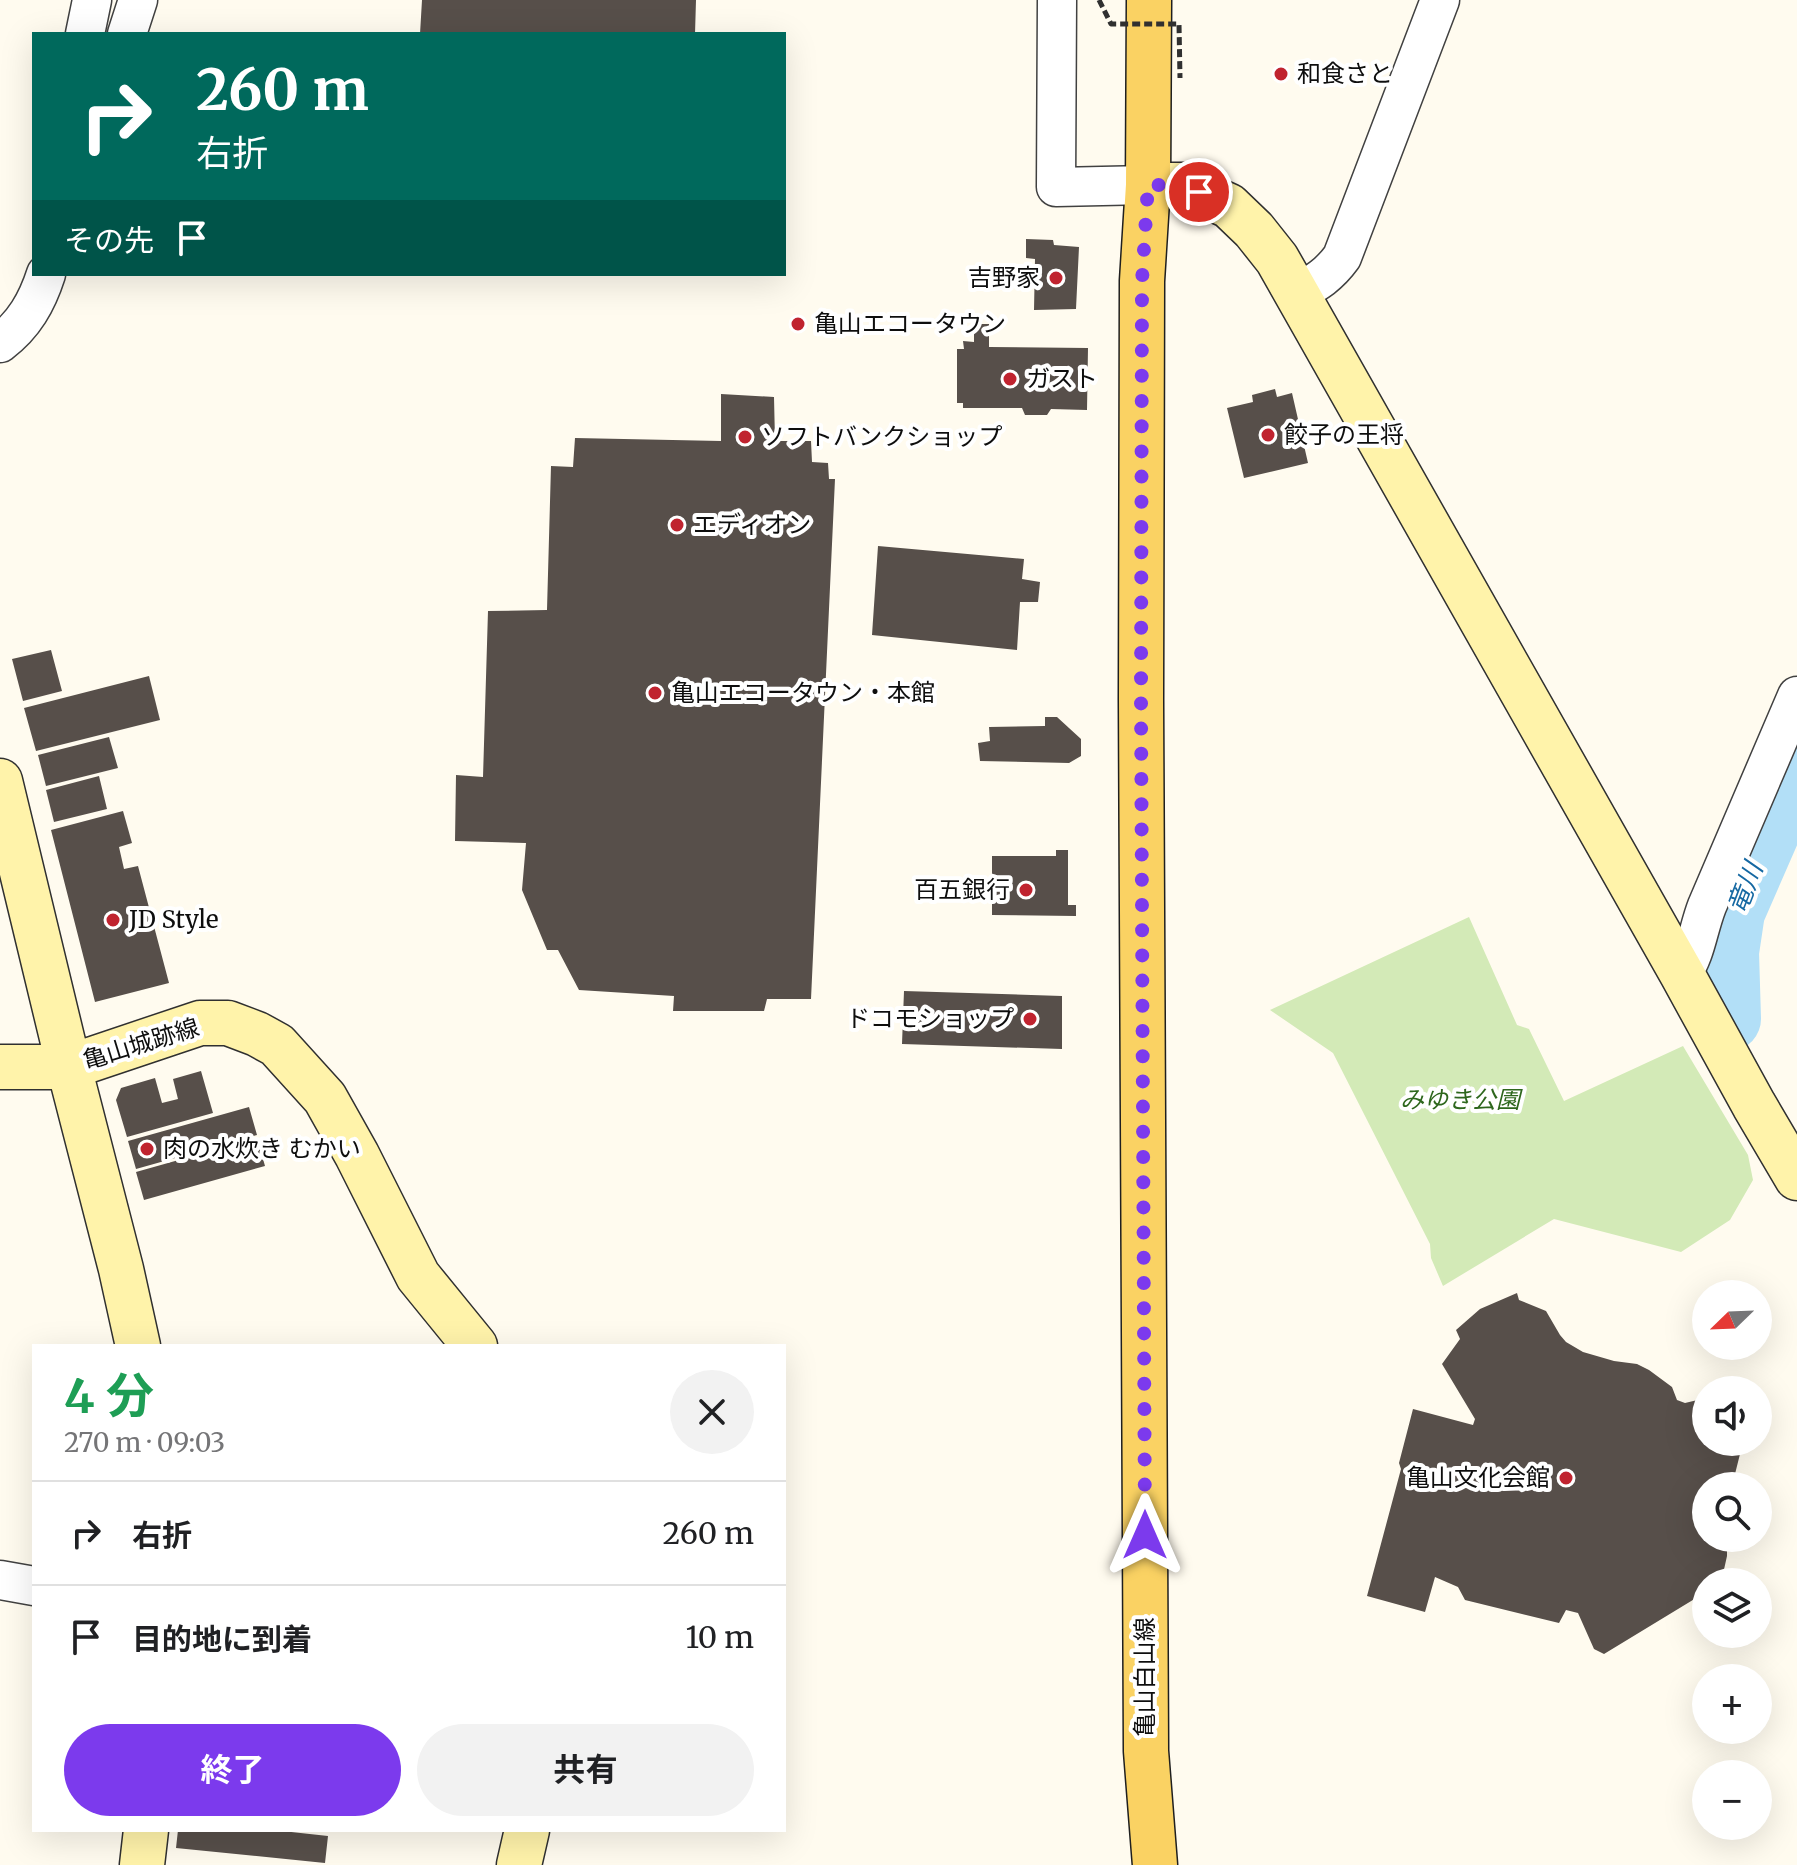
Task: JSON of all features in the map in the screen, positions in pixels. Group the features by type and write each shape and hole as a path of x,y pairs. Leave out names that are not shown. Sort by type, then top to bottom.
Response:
{"main road":[{"name":"亀山白山線","path":"1149,0 1148,185 1142,281 1141,773 1146,1751 1155,1865"}],"street":[{"path":"85,32 92,0"},
{"path":"128,32 138,0"},
{"path":"1057,0 1056,187 1183,185 1229,206 1254,230 1277,259 1797,1178"},
{"path":"1298,293 1322,279 1342,257 1440,0"},
{"path":"0,343 13,333 32,309 45,276"},
{"path":"1682,974 1691,961 1699,924 1797,696"},
{"path":"0,781 69,1067 0,1067"},
{"name":"亀山城跡線","path":"138,1344 69,1067 200,1023 228,1023 277,1045 325,1098 418,1276 473,1344"},
{"path":"0,1580 32,1586"},
{"path":"142,1865 146,1832"},
{"path":"519,1865 527,1832"}],"path":[{"path":"1099,0 1111,24 1179,24 1180,78"}],"green space":[{"name":"みゆき公園","path":"1469,917 1517,1025 1529,1029 1564,1101 1683,1046 1748,1155 1753,1180 1730,1220 1681,1252 1554,1219 1443,1286 1431,1258 1430,1244 1333,1053 1270,1010"}],"building":[{"path":"422,0 696,0 695,32 420,32"},
{"path":"1026,239 1053,240 1054,245 1079,247 1076,309 1034,310 1035,259 1026,258"},
{"path":"974,324 989,324 989,347 1088,348 1087,410 1051,409 1047,415 1025,415 1022,408 963,408 963,403 957,403 957,349 964,349 963,341 974,342"},
{"name":"餃子の王将","path":"1275,389 1277,397 1292,393 1308,463 1244,478 1227,408 1253,402 1252,395"},
{"name":"亀山エコータウン・本館","path":"721,394 774,397 775,441 811,441 812,462 828,463 829,479 835,479 811,999 767,999 764,1011 673,1011 674,996 579,990 558,950 547,950 522,890 526,843 455,841 456,775 483,777 488,611 547,610 551,466 573,467 575,438 721,441"},
{"path":"878,546 1024,559 1022,579 1040,582 1038,602 1020,602 1017,650 872,635"},
{"path":"51,650 62,691 23,701 12,659"},
{"path":"149,676 160,720 36,751 24,708"},
{"path":"1045,717 1057,717 1081,739 1081,756 1069,763 980,761 978,743 990,741 989,727 1045,726"},
{"path":"109,737 118,768 46,786 38,755"},
{"path":"99,776 107,809 54,822 46,790"},
{"path":"123,811 132,843 119,847 124,869 138,866 169,983 95,1002 51,830"},
{"path":"1056,850 1068,850 1068,905 1076,905 1076,916 992,915 992,856 1056,856"},
{"path":"904,991 1062,996 1062,1049 902,1044"},
{"path":"201,1071 213,1113 127,1137 116,1100 121,1088 155,1078 162,1103 178,1099 173,1079"},
{"path":"249,1107 257,1135 136,1169 128,1141"},
{"path":"257,1138 265,1166 144,1200 136,1172"},
{"name":"亀山文化会館","path":"1517,1293 1519,1300 1546,1311 1566,1342 1583,1352 1637,1364 1672,1387 1677,1400 1692,1401 1692,1456 1740,1456 1736,1472 1692,1472 1692,1552 1727,1552 1724,1568 1692,1568 1692,1601 1604,1654 1594,1649 1578,1613 1566,1610 1559,1623 1465,1600 1458,1587 1435,1577 1425,1612 1367,1596 1401,1469 1399,1463 1413,1409 1473,1425 1475,1419 1442,1364 1460,1339 1456,1330 1480,1309"},
{"path":"178,1832 291,1832 328,1836 325,1863 176,1848"}],"waterway":[{"name":"竜川","path":"1729,1019 1727,952 1733,912 1797,765"}],"place":[{"name":"和食さと","path":"1281,74"},
{"name":"吉野家","path":"1056,278"},
{"name":"亀山エコータウン","path":"798,324"},
{"name":"ガスト","path":"1010,379"},
{"name":"餃子の王将","path":"1268,435"},
{"name":"ソフトバンクショップ","path":"745,437"},
{"name":"エディオン","path":"677,525"},
{"name":"亀山エコータウン・本館","path":"655,693"},
{"name":"百五銀行","path":"1026,890"},
{"name":"JD Style","path":"113,920"},
{"name":"ドコモショップ","path":"1030,1019"},
{"name":"肉の水炊き むかい","path":"147,1149"},
{"name":"亀山文化会館","path":"1566,1478"}],"route":[{"path":"1145,1535 1142,281 1148,185 1183,185 1199,192"}]}
